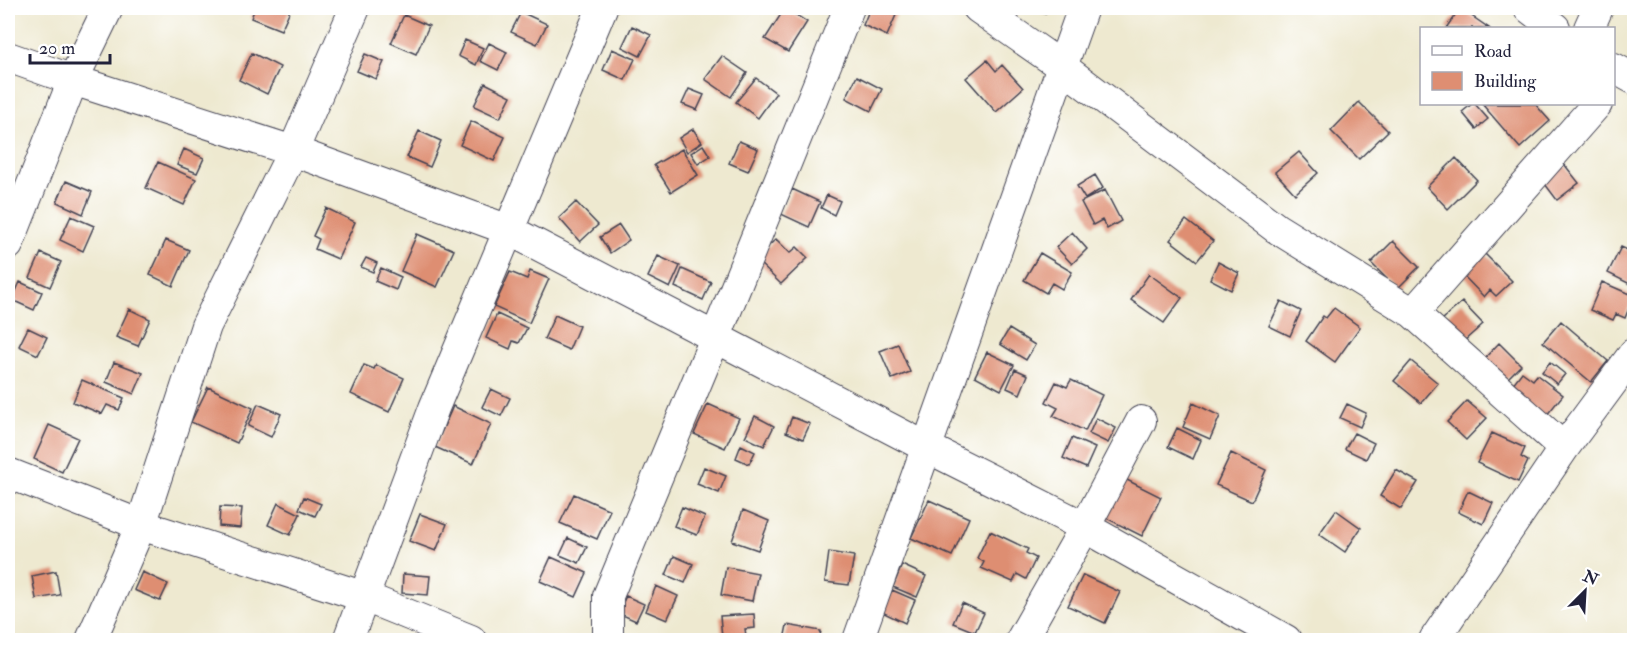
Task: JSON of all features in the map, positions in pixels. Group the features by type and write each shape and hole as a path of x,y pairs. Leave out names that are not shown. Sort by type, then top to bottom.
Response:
{"street":[{"path":"8,246 73,80 108,8"},
{"path":"91,640 141,525 206,326 293,151 355,8"},
{"path":"348,640 434,408 602,8"},
{"path":"608,640 608,596 849,8"},
{"path":"978,8 1061,66 1276,228 1413,313 1563,448"},
{"path":"858,640 1083,8"},
{"path":"1529,8 1554,27"},
{"path":"1589,27 1598,8"},
{"path":"8,57 293,151 509,230 1085,527 1286,640"},
{"path":"1413,313 1596,105"},
{"path":"1434,640 1563,448 1635,352"},
{"path":"1021,640 1085,527 1141,421"},
{"path":"8,473 141,525 365,597 471,640"}],"building":[{"path":"255,8 291,8 281,30 251,18"},
{"path":"785,8 807,22 788,52 765,39"},
{"path":"870,8 899,8 887,36 863,25"},
{"path":"1031,8 1048,8 1045,14"},
{"path":"1460,8 1488,27 1447,27"},
{"path":"521,12 547,24 537,44 511,32"},
{"path":"404,15 429,26 416,54 391,43"},
{"path":"632,26 651,35 640,56 622,47"},
{"path":"465,40 483,48 476,65 458,56"},
{"path":"489,43 507,52 498,70 480,61"},
{"path":"612,49 635,59 625,80 603,70"},
{"path":"252,53 280,67 267,94 239,80"},
{"path":"365,54 384,62 376,79 357,71"},
{"path":"722,56 747,73 731,97 705,79"},
{"path":"987,60 996,71 1002,65 1023,88 996,112 966,78"},
{"path":"857,76 882,89 871,111 846,98"},
{"path":"756,78 776,93 758,118 736,102"},
{"path":"485,83 511,96 500,118 474,106"},
{"path":"689,89 704,95 697,110 682,104"},
{"path":"1359,102 1388,131 1359,159 1331,131"},
{"path":"1471,105 1476,105 1488,119 1476,129 1462,112"},
{"path":"1483,105 1536,105 1550,121 1520,148"},
{"path":"471,121 505,137 494,161 460,145"},
{"path":"693,129 702,142 687,152 679,138"},
{"path":"419,131 441,141 430,167 407,157"},
{"path":"739,141 758,149 748,171 729,163"},
{"path":"703,145 710,156 698,164 691,153"},
{"path":"184,149 204,158 197,173 177,165"},
{"path":"682,149 698,175 671,192 654,165"},
{"path":"1299,152 1318,173 1295,194 1275,172"},
{"path":"1456,158 1477,180 1448,209 1427,187"},
{"path":"158,162 196,179 184,205 146,188"},
{"path":"1564,164 1579,183 1557,200 1542,180"},
{"path":"1095,175 1103,188 1085,199 1077,186"},
{"path":"66,181 92,192 83,214 57,202"},
{"path":"792,189 820,202 809,227 781,214"},
{"path":"1105,190 1121,221 1107,229 1102,220 1093,225 1081,202"},
{"path":"827,195 840,201 834,215 821,208"},
{"path":"576,202 598,225 580,242 559,218"},
{"path":"326,208 355,222 338,259 315,249 319,239 313,236"},
{"path":"71,216 94,226 83,251 60,240"},
{"path":"1186,220 1213,241 1197,261 1170,240"},
{"path":"619,225 629,240 610,253 600,237"},
{"path":"1072,232 1087,249 1072,264 1056,247"},
{"path":"417,234 454,250 437,287 401,271"},
{"path":"776,239 790,253 797,247 808,258 781,284 755,259"},
{"path":"166,240 189,250 173,286 150,275"},
{"path":"1393,241 1419,267 1397,289 1371,263"},
{"path":"1621,247 1634,253 1634,286 1608,273"},
{"path":"1482,251 1512,281 1496,296 1490,290 1484,297 1460,272"},
{"path":"41,253 61,262 50,287 30,278"},
{"path":"1040,253 1072,272 1062,289 1052,283 1046,293 1024,280"},
{"path":"658,256 680,266 670,288 648,277"},
{"path":"366,258 377,263 373,272 361,267"},
{"path":"1218,262 1239,273 1231,290 1210,279"},
{"path":"381,268 401,277 396,290 375,281"},
{"path":"682,269 711,282 703,300 675,287"},
{"path":"530,271 549,279 529,323 494,307 510,272 527,279"},
{"path":"1149,274 1182,298 1164,323 1131,300"},
{"path":"20,282 42,292 34,310 12,300"},
{"path":"1602,282 1634,296 1625,318 1616,314 1613,320 1590,310"},
{"path":"1281,301 1301,311 1290,336 1269,326"},
{"path":"1462,302 1483,324 1463,342 1442,320"},
{"path":"1334,308 1360,327 1335,362 1306,341 1323,316 1326,318"},
{"path":"129,309 150,319 138,346 116,337"},
{"path":"497,314 527,328 519,343 513,341 510,349 486,338"},
{"path":"555,315 579,326 569,350 544,339"},
{"path":"1561,321 1608,361 1591,382 1543,342"},
{"path":"28,328 47,337 38,355 19,346"},
{"path":"1009,329 1035,345 1026,360 1000,344"},
{"path":"1499,343 1521,365 1503,383 1481,362"},
{"path":"898,344 910,372 892,379 880,351"},
{"path":"987,352 1014,365 1001,390 975,376"},
{"path":"1411,361 1438,383 1421,403 1394,381"},
{"path":"114,362 143,373 134,394 106,382"},
{"path":"1550,362 1565,374 1557,384 1542,372"},
{"path":"364,365 374,369 376,365 404,378 389,412 351,394"},
{"path":"1015,369 1028,375 1020,394 1007,388"},
{"path":"1522,372 1533,380 1537,375 1563,395 1542,421 1506,393"},
{"path":"82,380 124,398 119,410 107,405 102,414 73,402"},
{"path":"1071,380 1102,395 1085,431 1053,416 1058,408 1046,402 1056,382 1067,387"},
{"path":"208,387 253,408 237,443 191,422"},
{"path":"491,389 510,398 501,416 482,407"},
{"path":"1467,401 1487,418 1466,440 1447,422"},
{"path":"1193,403 1220,416 1210,439 1183,427"},
{"path":"258,404 281,414 271,437 248,426"},
{"path":"708,404 739,418 725,448 694,434"},
{"path":"1347,404 1366,413 1360,427 1340,418"},
{"path":"453,406 491,424 473,464 435,447"},
{"path":"755,416 774,426 764,446 745,437"},
{"path":"792,417 810,424 803,439 786,432"},
{"path":"1096,418 1116,428 1108,443 1089,434"},
{"path":"49,425 78,438 62,472 34,459"},
{"path":"1177,428 1201,440 1193,459 1168,447"},
{"path":"1354,433 1374,443 1366,459 1345,449"},
{"path":"1492,433 1525,448 1521,457 1528,461 1518,482 1477,463"},
{"path":"1072,438 1095,448 1086,468 1063,458"},
{"path":"741,445 755,452 749,464 736,458"},
{"path":"1231,453 1266,470 1252,501 1216,485"},
{"path":"704,467 726,476 719,493 697,484"},
{"path":"1396,470 1418,482 1401,509 1380,496"},
{"path":"1125,479 1161,497 1142,536 1106,518"},
{"path":"1468,491 1493,503 1483,524 1458,512"},
{"path":"574,494 610,510 597,539 560,523"},
{"path":"304,497 321,504 315,516 299,509"},
{"path":"929,500 969,518 952,556 911,538"},
{"path":"278,503 300,514 290,535 268,525"},
{"path":"220,507 242,508 240,528 219,526"},
{"path":"682,507 705,517 697,535 674,526"},
{"path":"743,510 769,521 758,550 732,541"},
{"path":"1336,510 1361,528 1345,552 1319,534"},
{"path":"420,514 447,524 436,551 409,541"},
{"path":"990,531 1028,549 1026,553 1036,558 1026,579 1017,574 1013,582 981,568 984,562 977,558"},
{"path":"568,538 587,547 579,563 560,555"},
{"path":"829,552 854,556 849,585 825,582"},
{"path":"674,556 693,564 685,583 666,575"},
{"path":"551,557 587,573 576,597 540,581"},
{"path":"902,565 926,576 917,597 893,587"},
{"path":"726,567 758,573 752,601 721,595"},
{"path":"56,571 60,595 36,599 32,576"},
{"path":"142,572 168,584 160,601 134,590"},
{"path":"403,574 430,576 428,595 402,593"},
{"path":"1083,575 1120,592 1105,623 1068,606"},
{"path":"656,586 678,596 667,620 646,611"},
{"path":"892,590 915,600 905,623 882,612"},
{"path":"626,596 644,604 636,621 618,613"},
{"path":"962,603 984,613 975,632 953,623"},
{"path":"754,614 755,628 745,629 746,636 722,637 720,616"},
{"path":"787,625 821,631 819,640 784,640"}]}
